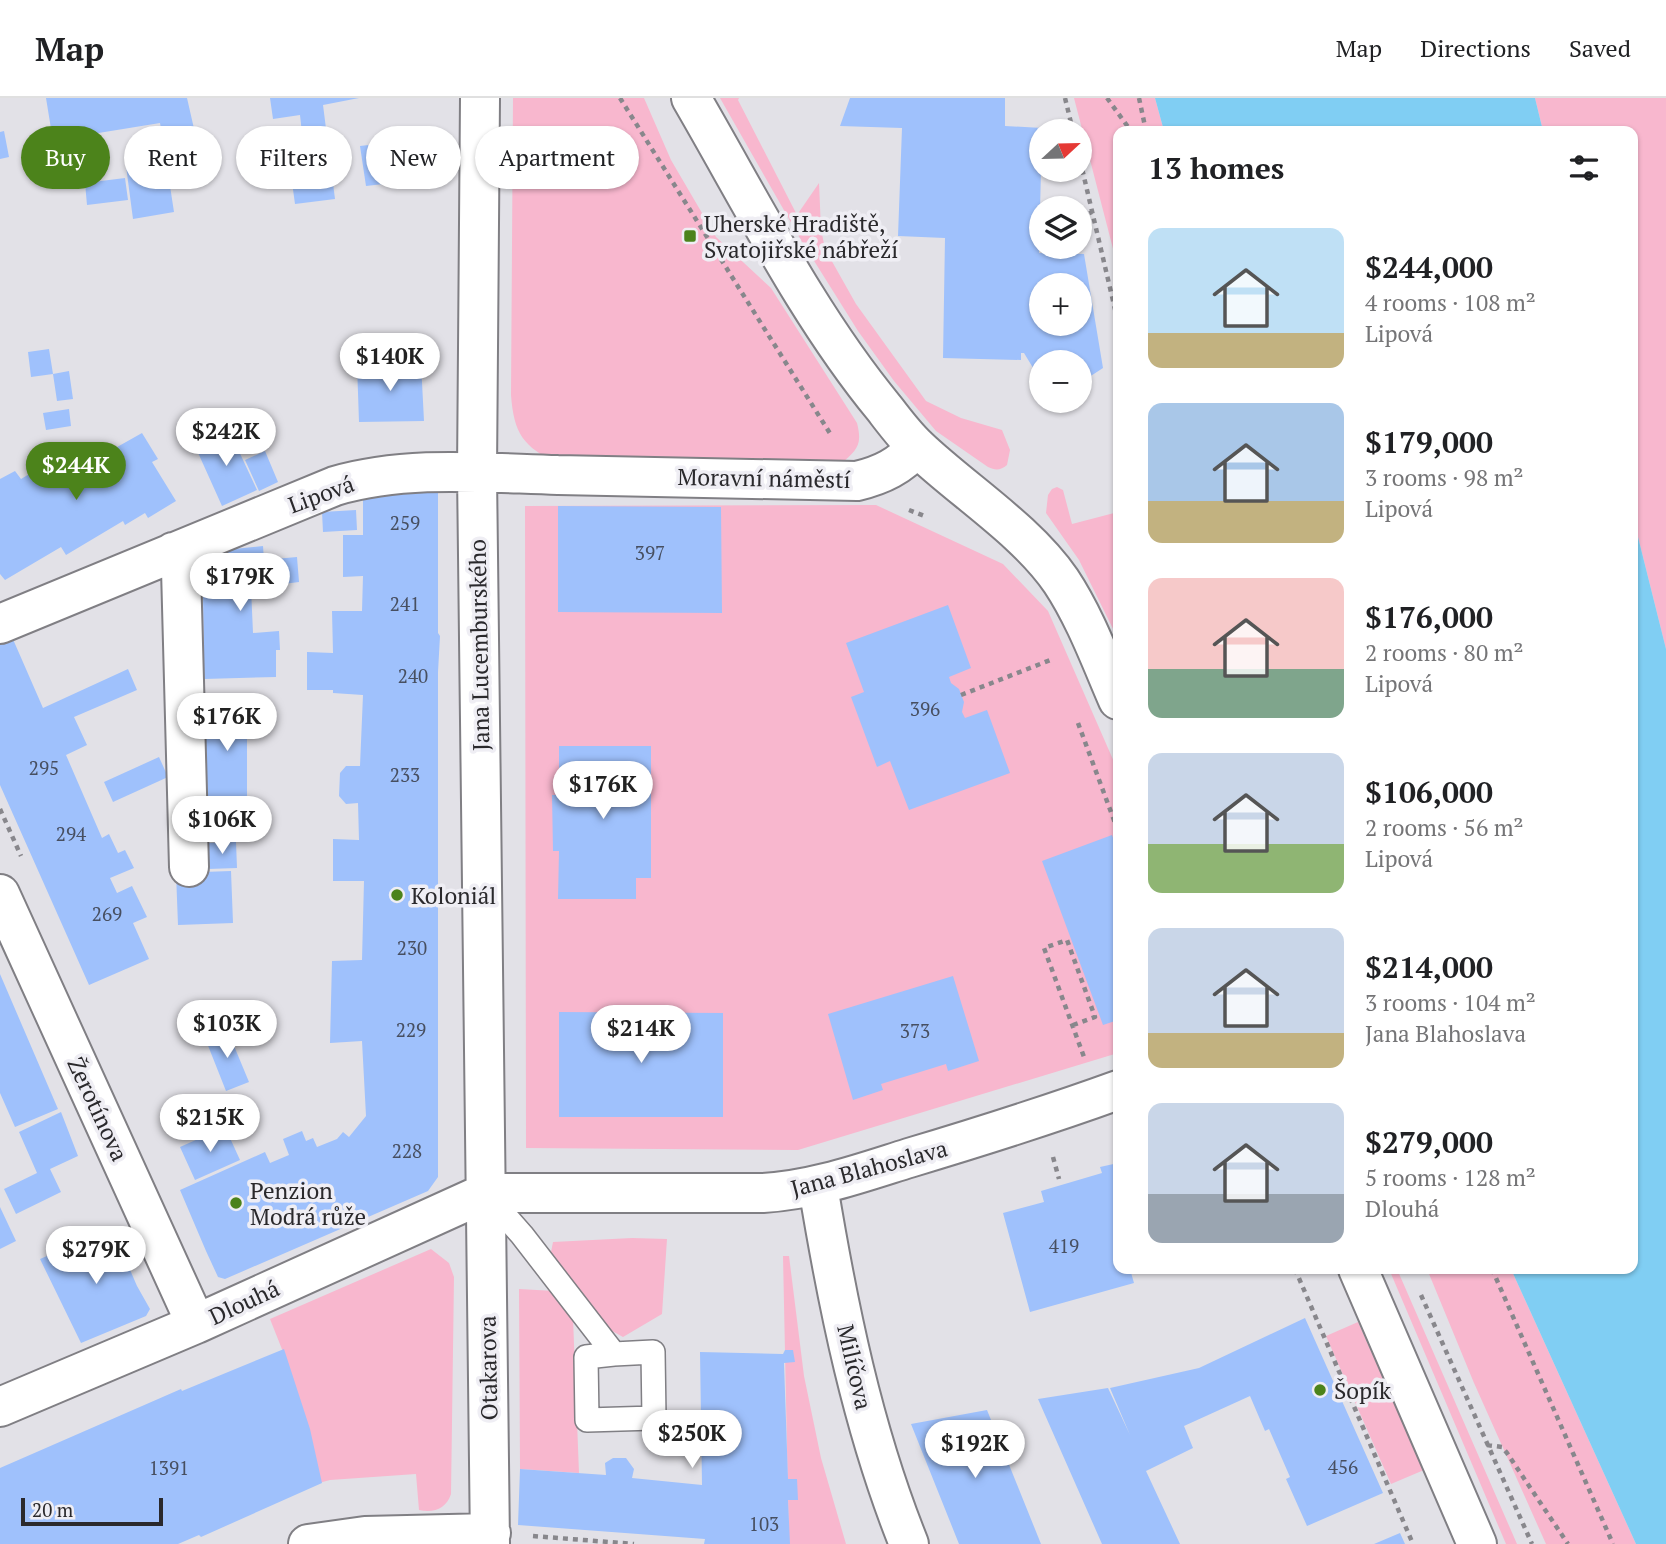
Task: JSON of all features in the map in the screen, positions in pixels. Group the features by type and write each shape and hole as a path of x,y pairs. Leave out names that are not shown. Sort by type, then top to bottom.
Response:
{"street":[{"name":"Jana Lucemburského","path":"480,98 477,473 485,1193"},
{"path":"691,98 820,320 851,368 917,447 1000,517 1046,562 1061,581 1085,626 1113,689"},
{"name":"Moravní náměstí","path":"477,473 857,481 878,476 894,467 917,447"},
{"name":"Lipová","path":"0,624 335,486 365,478 411,473 477,473"},
{"path":"173,552 181,569 189,867"},
{"name":"Žerotínova","path":"0,894 196,1324"},
{"name":"Jana Blahoslava","path":"485,1193 763,1193 818,1186 1042,1117 1113,1092"},
{"name":"Milíčova","path":"818,1186 829,1254 870,1431 909,1544"},
{"name":"Dlouhá","path":"0,1407 196,1324 485,1193"},
{"name":"Otakarova","path":"485,1193 491,1539"},
{"path":"1360,1274 1477,1544"},
{"path":"309,1544 365,1536 491,1539"}],"lane":[{"path":"485,1193 522,1235 614,1354"}],"path":[{"path":"620,98 829,433 854,466 861,497 878,497 937,521"},
{"path":"1065,98 1070,119"},
{"path":"1107,98 1127,126"},
{"path":"1139,98 1145,126"},
{"path":"1092,212 1113,301"},
{"path":"961,695 1054,659 1050,647"},
{"path":"1077,720 1113,817"},
{"path":"1073,1025 1095,1017 1067,940 1044,948 1085,1059"},
{"path":"1298,1274 1413,1544"},
{"path":"1494,1274 1612,1544"},
{"path":"1421,1294 1532,1544"},
{"path":"1488,1445 1502,1447 1507,1453 1568,1544"},
{"path":"491,1539 634,1544"}],"shaded area":[{"path":"513,98 644,98 671,160 716,237 771,288 857,423 857,447 840,465 558,464 529,445 518,429 511,395 512,189 639,189 639,126 513,126"},
{"path":"720,98 739,98 797,215 819,183 821,229 825,249 856,304 926,401 961,418 1002,430 1010,450 1007,465 998,469 988,467 936,431 894,381 858,331 801,240"},
{"path":"1074,98 1155,98 1163,126 1113,126 1113,249 1092,168 1092,119 1079,119"},
{"path":"1535,98 1666,98 1666,649 1638,537 1638,126 1542,126"},
{"path":"1057,487 1063,490 1072,524 1113,513 1113,629 1079,560 1046,513 1048,495"},
{"path":"876,505 1003,564 1048,611 1113,760 1113,1055 798,1150 526,1148 525,506"},
{"path":"667,1239 662,1314 623,1337 596,1322 546,1277 553,1242"},
{"path":"431,1249 449,1263 454,1277 449,1499 439,1509 419,1510 416,1474 330,1480 315,1484 289,1367 270,1319"},
{"path":"783,1256 789,1256 804,1376 821,1458 846,1544 789,1544"},
{"path":"1391,1274 1399,1274 1517,1544 1506,1544"},
{"path":"1429,1274 1513,1274 1636,1544 1546,1544"},
{"path":"519,1289 572,1292 579,1473 520,1469"},
{"path":"1358,1322 1424,1470 1391,1484 1326,1336"}],"water":[{"path":"1155,98 1535,98 1542,126 1163,126"},
{"path":"1638,537 1666,649 1666,1544 1636,1544 1513,1274 1638,1274"}],"building":[{"path":"46,98 187,98 193,126 161,126 160,123 124,126 124,129 110,131 110,126 51,126"},
{"path":"270,98 359,98 323,105 326,126 301,126 300,115 273,119"},
{"path":"850,98 1005,98 1005,126 1029,127 1029,182 1041,182 1040,196 1029,196 1029,259 1085,259 1087,273 1029,273 1029,336 1092,336 1092,302 1103,368 1092,375 1092,350 1029,350 1029,361 1024,353 1021,353 1021,360 943,358 945,238 898,236 902,128 840,126"},
{"path":"4,131 9,157 0,159 0,132"},
{"path":"366,145 366,186 360,146"},
{"path":"124,178 128,200 87,205 86,189 110,189 110,180"},
{"path":"129,189 170,189 174,212 133,219"},
{"path":"293,189 334,189 335,199 295,204"},
{"path":"49,349 53,374 31,377 28,352"},
{"path":"421,363 424,421 359,422 357,364"},
{"path":"69,371 73,399 57,401 53,374"},
{"path":"69,409 71,426 46,430 43,413"},
{"path":"229,430 257,490 222,506 195,446"},
{"path":"142,433 158,459 152,462 176,501 148,518 145,513 125,525 123,521 66,555 61,547 5,580 0,574 0,479 15,471 21,479 76,446 87,464"},
{"path":"265,451 278,482 259,491 245,460"},
{"path":"363,493 438,493 438,1177 428,1191 225,1279 218,1277 180,1190 265,1152 270,1163 289,1155 283,1139 302,1131 306,1141 313,1138 317,1147 337,1139 343,1132 349,1137 366,1116 362,1041 330,1043 332,961 362,960 364,881 333,881 333,839 359,840 358,803 346,804 339,796 340,773 346,766 360,766 363,695 333,693 333,690 307,690 307,652 333,653 332,611 362,611 363,576 343,577 343,535 363,535"},
{"path":"558,506 721,507 722,613 558,612"},
{"path":"356,510 357,530 323,532 322,512"},
{"path":"263,546 264,560 297,557 299,582 251,588 253,633 279,631 280,650 276,650 276,677 204,679 203,593 208,593 204,552"},
{"path":"948,605 971,668 949,677 951,683 959,689 964,702 962,712 965,718 987,710 1010,773 909,810 890,761 877,767 851,697 864,692 846,643"},
{"path":"12,637 43,708 128,669 137,690 74,717 87,745 66,755 102,838 109,834 118,853 125,850 134,868 110,878 117,893 132,886 147,917 133,923 149,959 89,985 0,785 0,642"},
{"path":"247,706 247,800 206,800 206,707"},
{"path":"559,746 651,746 651,878 636,878 636,899 558,899 559,851 553,851 552,795 559,795"},
{"path":"159,757 168,777 113,802 104,782"},
{"path":"244,819 244,840 206,840 206,820"},
{"path":"1112,835 1113,1022 1103,1025 1042,861"},
{"path":"236,842 237,868 208,869 207,843"},
{"path":"231,871 233,923 178,925 176,873"},
{"path":"0,974 58,1109 15,1127 0,1093"},
{"path":"953,976 979,1061 948,1071 946,1064 881,1084 883,1090 853,1100 828,1014"},
{"path":"559,1012 723,1013 723,1117 559,1117"},
{"path":"227,1029 249,1082 226,1091 205,1038"},
{"path":"61,1112 78,1156 50,1169 61,1192 16,1214 4,1189 37,1173 19,1132"},
{"path":"225,1127 240,1160 195,1180 180,1147"},
{"path":"1113,1164 1113,1274 1131,1274 1134,1283 1030,1312 1003,1213 1044,1202 1041,1191 1102,1173 1100,1167"},
{"path":"0,1207 16,1241 0,1249"},
{"path":"112,1228 150,1309 146,1316 81,1343 40,1259"},
{"path":"1305,1318 1383,1493 1307,1526 1286,1479 1290,1477 1269,1429 1265,1431 1250,1396 1184,1426 1193,1448 1146,1471 1180,1544 1102,1544 1038,1399 1108,1388 1130,1435 1110,1388 1199,1368"},
{"path":"284,1349 310,1429 322,1483 201,1537 199,1535 178,1544 0,1544 0,1468 181,1389 182,1391"},
{"path":"785,1350 793,1350 795,1362 784,1363 788,1479 797,1479 798,1500 788,1500 790,1544 704,1544 705,1539 518,1525 520,1469 606,1475 605,1463 613,1458 626,1458 634,1469 632,1478 702,1485 700,1352 783,1354"},
{"path":"987,1410 1041,1544 959,1544 911,1424"},
{"path":"1400,1533 1405,1544 1374,1544"}],"place":[{"name":"Uherské Hradiště, Svatojiřské nábřeží","path":"690,236"},
{"name":"Koloniál","path":"397,895"},
{"name":"Penzion Modrá růže","path":"236,1203"},
{"name":"Šopík","path":"1320,1390"}]}
